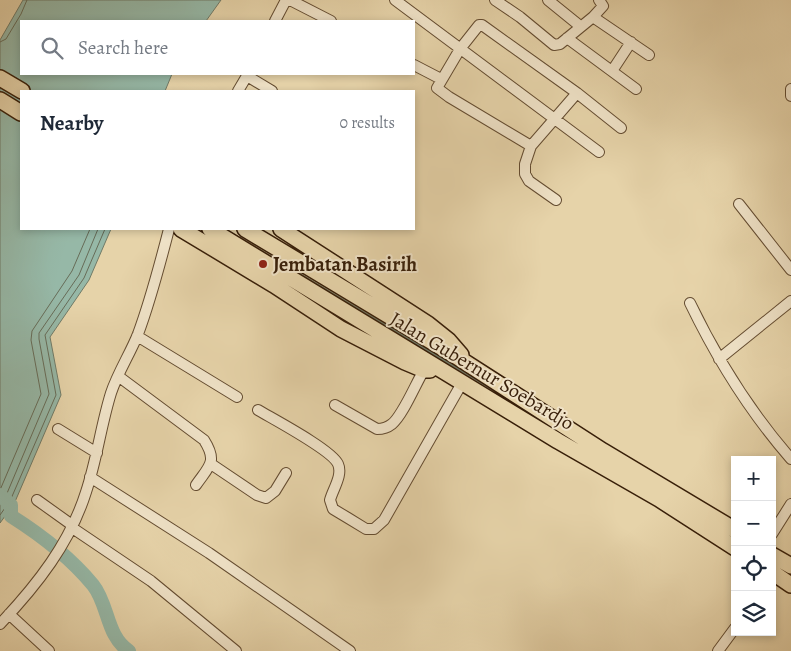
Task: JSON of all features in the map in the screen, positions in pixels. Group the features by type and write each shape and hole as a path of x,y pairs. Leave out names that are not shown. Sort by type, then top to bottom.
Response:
{"highway":[{"path":"0,78 20,90"},
{"path":"0,100 20,112"},
{"path":"183,230 274,284 341,329 424,370 444,372"},
{"name":"Jalan Gubernur Soebardjo","path":"212,230 444,372 658,499 732,546"},
{"name":"Jalan Gubernur Soebardjo","path":"247,230 469,365 603,451 731,528"},
{"path":"283,230 440,332 469,365"},
{"path":"367,303 376,290"},
{"path":"776,557 791,566"},
{"path":"776,576 791,585"}],"street":[{"path":"276,20 286,0"},
{"path":"290,0 329,20"},
{"path":"395,0 599,152"},
{"path":"495,0 520,17 554,45 560,44 593,17 603,6 599,0"},
{"path":"548,0 580,26"},
{"path":"593,17 650,55"},
{"path":"531,146 449,98 437,88 477,25 482,24 577,93 621,128"},
{"path":"567,38 636,89"},
{"path":"612,71 631,42"},
{"path":"415,66 441,79"},
{"path":"239,90 247,75 270,90"},
{"path":"791,89 791,96"},
{"path":"556,200 527,178 525,164 531,146 577,93"},
{"path":"739,204 791,270"},
{"path":"0,624 37,582 54,559 72,526 86,493 106,412 118,376 137,336 153,292 170,230"},
{"path":"719,359 791,301"},
{"path":"690,303 719,359 758,417 791,459"},
{"path":"137,336 237,397"},
{"path":"335,405 377,429 385,429 399,416 424,370"},
{"path":"118,376 199,435 209,448 212,455 210,464 196,485"},
{"path":"258,410 319,447 335,459 338,464 339,474 330,500 333,509 366,528 374,529 384,520 462,382"},
{"path":"58,429 97,453"},
{"path":"210,464 258,495 266,498 275,492 286,473"},
{"path":"90,477 209,553 338,648 350,651"},
{"path":"37,500 151,581 236,651"},
{"path":"776,528 791,504"},
{"path":"9,614 49,651"},
{"path":"718,651 731,633"}],"water":[{"path":"23,0 221,0 207,20 20,20 20,75 172,75 165,90 20,90 20,230 111,230 89,280 50,337 61,395 14,504 0,523 0,40"}],"waterway":[{"path":"226,230 519,405"},
{"path":"0,495 11,505 11,516 55,547 93,585 116,637 129,651"},
{"path":"782,569 791,575"}],"place":[{"name":"Jembatan Basirih","path":"263,264"}]}
